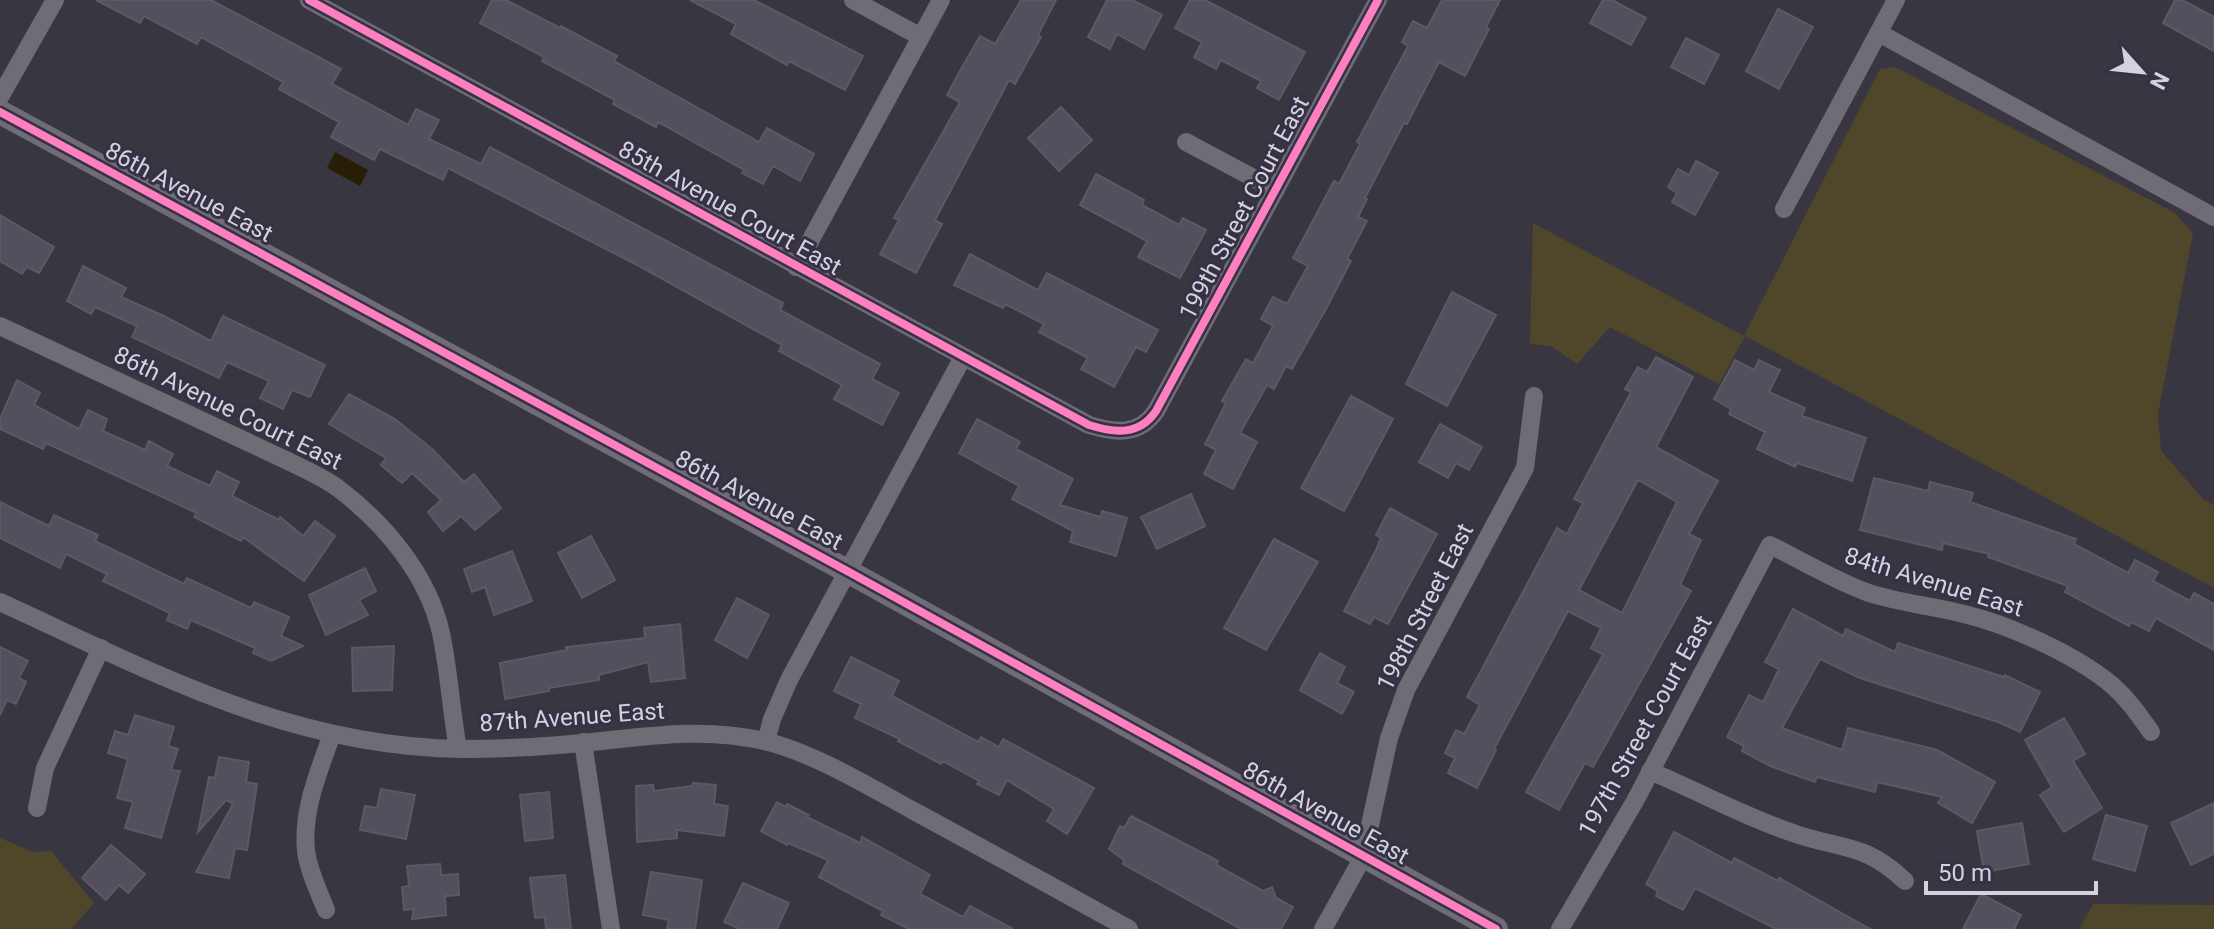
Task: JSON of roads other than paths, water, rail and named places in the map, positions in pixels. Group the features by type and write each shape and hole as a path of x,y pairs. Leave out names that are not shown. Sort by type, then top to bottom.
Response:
{"street":[{"path":"0,97 55,0"},
{"name":"85th Avenue Court East","path":"309,0 1089,425 1123,432 1138,429"},
{"path":"853,0 921,37"},
{"path":"796,267 941,0"},
{"name":"199th Street Court East","path":"1138,429 1149,422 1156,411 1378,0"},
{"path":"1784,209 1896,0"},
{"path":"1879,33 2214,217"},
{"name":"86th Avenue East","path":"0,112 849,572 1496,929"},
{"path":"1186,142 1276,190"},
{"name":"86th Avenue Court East","path":"0,326 290,462 337,487 377,523 408,560 440,628 458,749"},
{"path":"766,741 789,680 963,357"},
{"name":"198th Street East","path":"1323,929 1363,857 1389,738 1406,690 1525,468 1534,396"},
{"name":"84th Avenue East","path":"1770,545 1844,583 1871,593 1968,615 2035,639 2105,680 2131,704 2151,732"},
{"name":"197th Street Court East","path":"1560,929 1650,771 1770,545"},
{"name":"87th Avenue East","path":"0,602 208,697 271,719 332,734 397,745 458,749 508,749 679,733 711,733 766,741 839,769 1129,929"},
{"path":"37,808 45,768 101,648"},
{"path":"326,910 306,853 306,822 312,791 332,734"},
{"path":"583,742 611,929"},
{"path":"1650,771 1711,800 1798,835 1866,852 1893,869 1905,881"}]}
